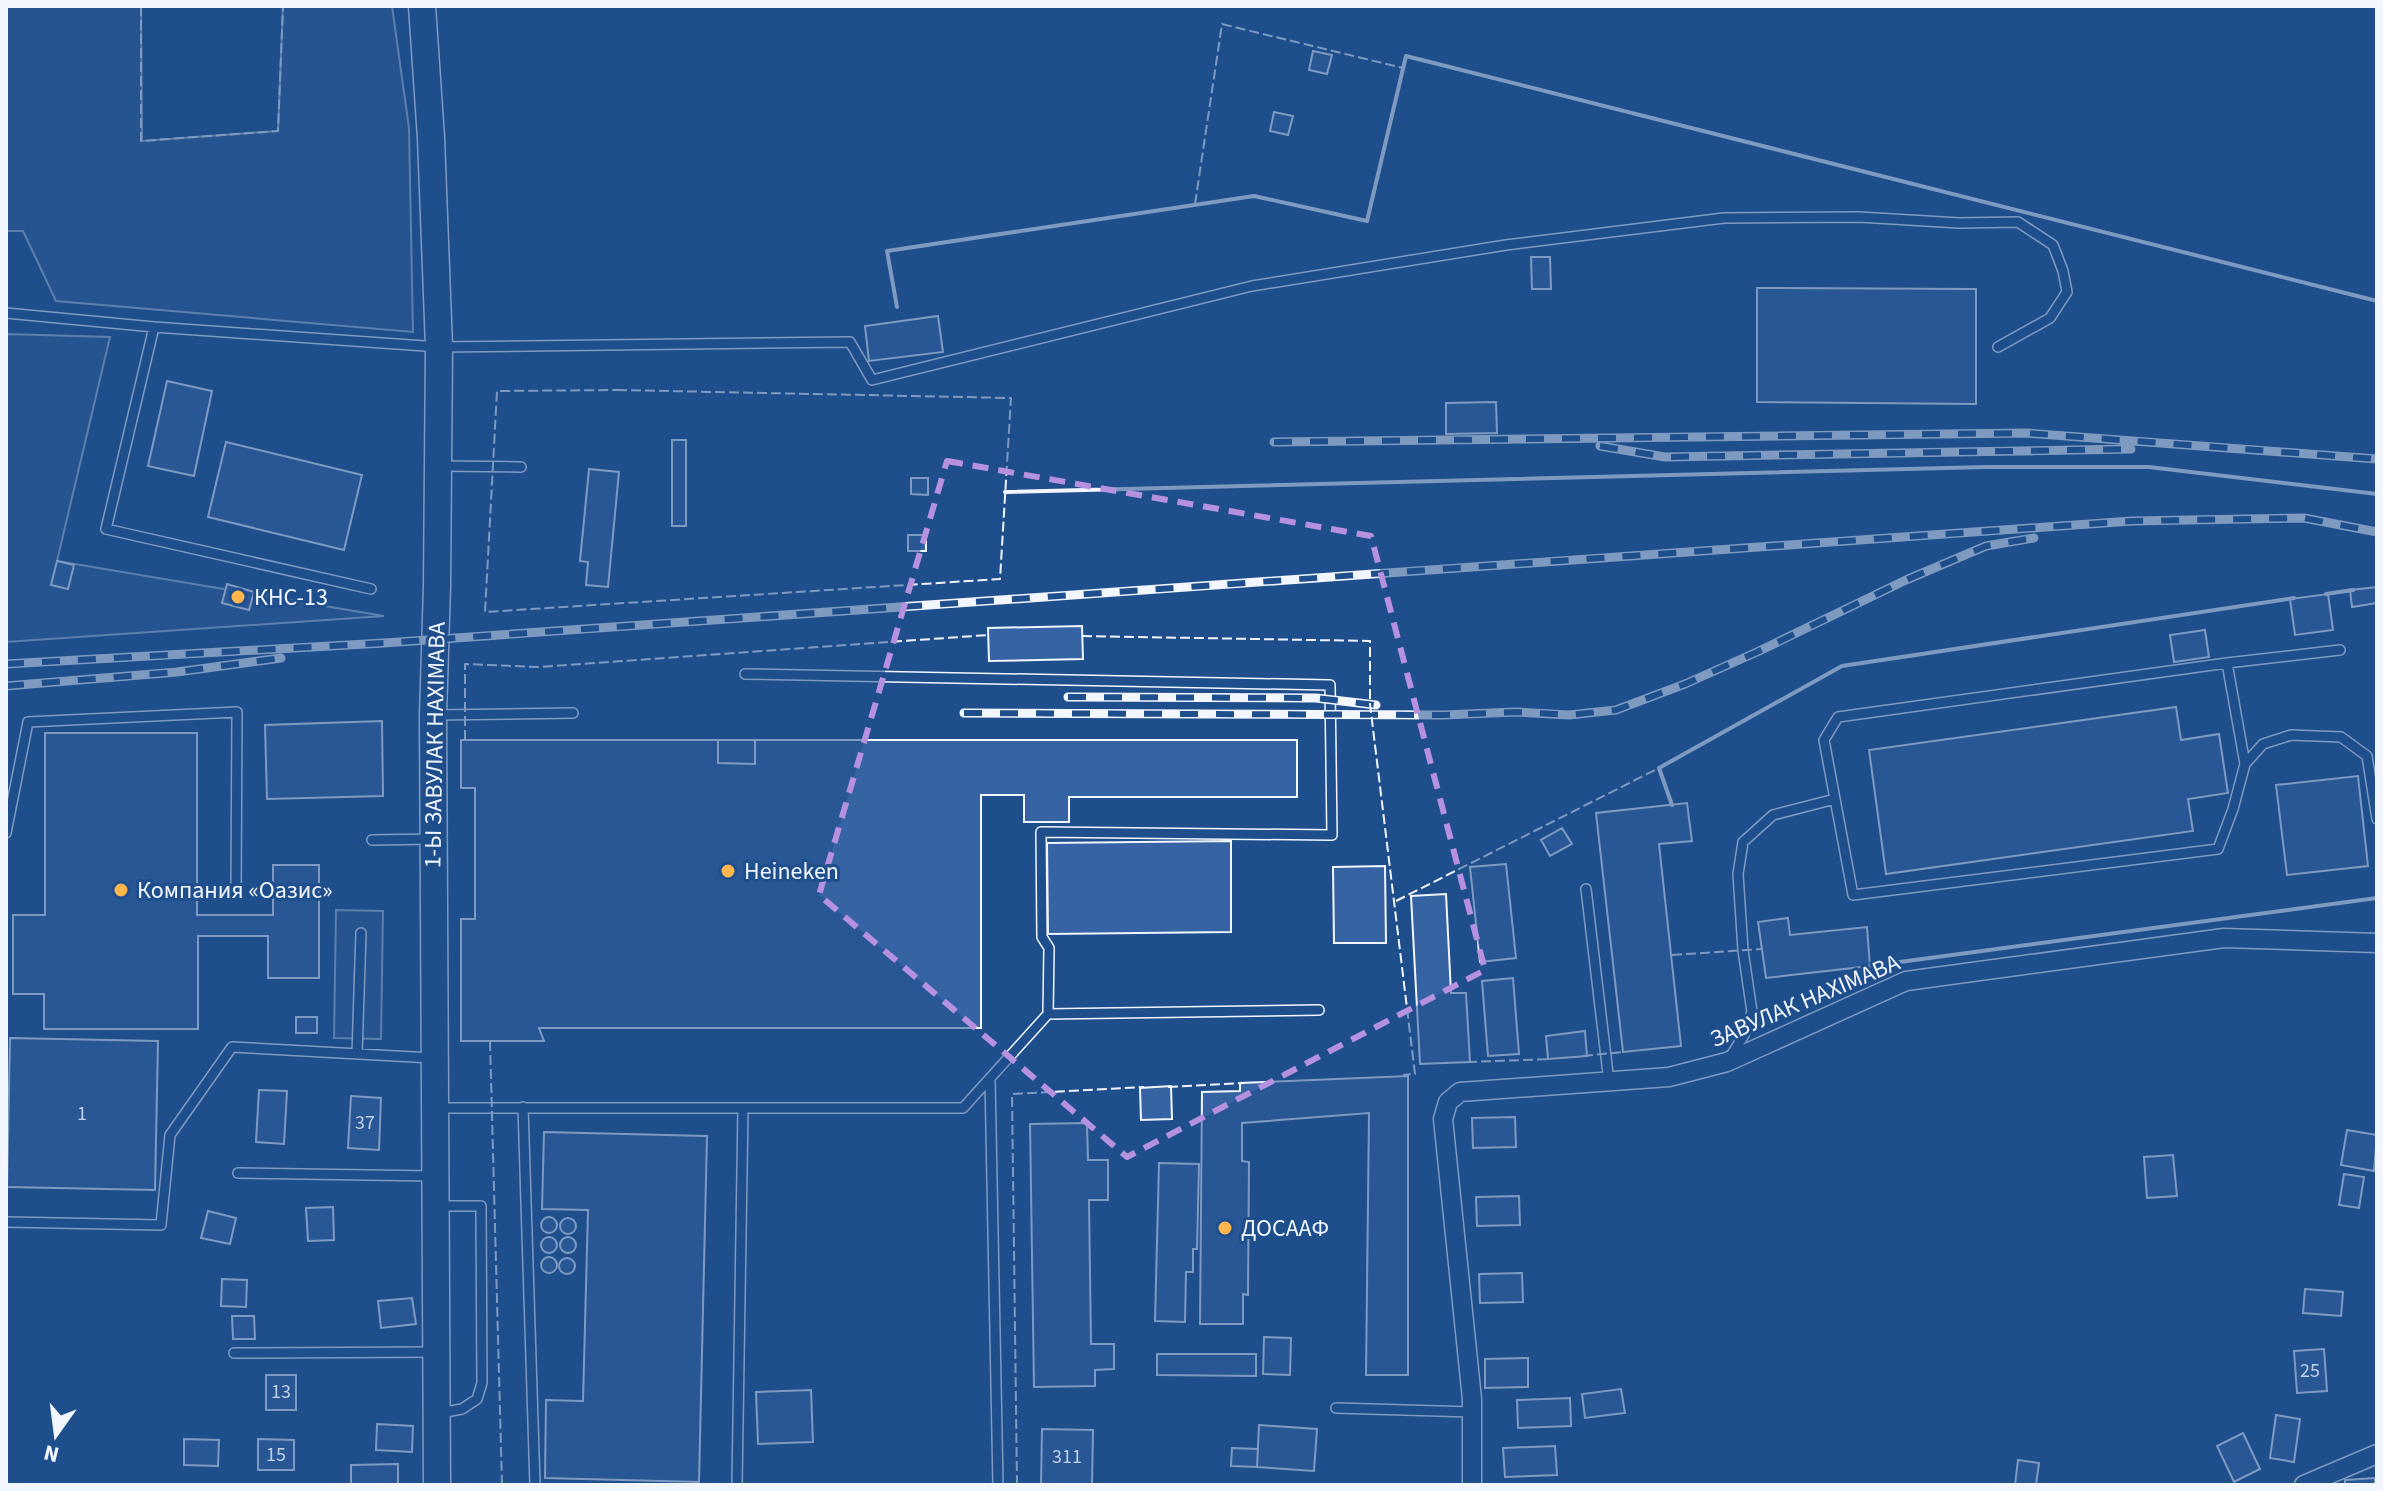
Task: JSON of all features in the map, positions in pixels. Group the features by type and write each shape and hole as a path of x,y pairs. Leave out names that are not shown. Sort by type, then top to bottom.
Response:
{"street":[{"name":"1-Ы ЗАВУЛАК НАХІМАВА","path":"422,6 431,138 439,347 433,715 437,1485"},
{"name":"ЗАВУЛАК НАХІМАВА","path":"1472,1485 1472,1412 1443,1119 1448,1102 1460,1092 1669,1077 1727,1062 1906,981 2224,938 2377,943"},
{"path":"2304,1485 2377,1454"}],"lane":[{"path":"6,313 439,347 850,342 872,380 1252,286 1506,245 1724,218 1859,217 1959,223 2018,222 2053,245 2067,292 2050,318 1998,347"},
{"path":"154,327 106,529 371,589"},
{"path":"438,466 521,467"},
{"path":"2227,663 2245,764 2218,849 1853,895 1824,740 1838,717 2227,663 2340,650"},
{"path":"435,1108 963,1108 1048,1014 1049,948 1042,937 1041,832 1332,835 1330,685 745,674"},
{"path":"6,833 28,722 237,712 236,891"},
{"path":"433,715 573,713"},
{"path":"2245,764 2263,744 2291,735 2341,737 2367,756 2377,819"},
{"path":"1727,1062 1744,1035 1752,1012 1743,950 1738,874 1743,842 1773,815 1835,799"},
{"path":"372,840 434,839"},
{"path":"1586,889 1609,1082"},
{"path":"357,1054 361,933"},
{"path":"1048,1014 1319,1010"},
{"path":"6,1222 161,1225 170,1135 232,1047 435,1058"},
{"path":"990,1079 995,1483"},
{"path":"523,1107 535,1485"},
{"path":"737,1485 743,1108"},
{"path":"238,1173 436,1176"},
{"path":"436,1206 481,1206 482,1383 477,1399 462,1409 437,1414"},
{"path":"234,1353 437,1352"},
{"path":"1336,1408 1472,1412"}],"highlighted area":[{"path":"947,461 1371,536 1485,970 1127,1157 819,895"}],"shaded area":[{"path":"6,6 141,6 142,141 278,131 283,6 392,6 409,128 413,332 56,301 23,231 6,231"},
{"path":"6,334 110,337 57,561 384,616 6,642"},
{"path":"336,910 383,911 381,1039 334,1038"}],"building":[{"path":"1313,51 1332,55 1327,74 1309,70"},
{"path":"1274,112 1293,116 1288,135 1270,131"},
{"path":"1531,257 1550,257 1551,289 1532,289"},
{"path":"1757,288 1976,289 1976,404 1757,402"},
{"path":"938,316 943,352 869,361 865,326"},
{"path":"167,381 212,391 194,476 148,466"},
{"path":"1496,402 1497,433 1446,434 1446,403"},
{"path":"672,440 686,440 686,526 672,526"},
{"path":"226,442 362,475 344,550 208,517"},
{"path":"589,469 619,472 608,587 586,585 588,562 580,561"},
{"path":"911,478 928,478 928,495 911,494"},
{"path":"908,535 926,535 926,551 908,551"},
{"path":"57,561 74,565 68,589 51,585"},
{"name":"КНС-13","path":"227,584 254,592 249,610 222,603"},
{"path":"2377,587 2377,603 2352,607 2350,590"},
{"path":"2328,594 2333,630 2295,635 2290,599"},
{"path":"1082,626 1083,659 989,661 988,628"},
{"path":"2205,630 2209,657 2174,662 2170,635"},
{"path":"2176,707 2181,740 2219,734 2228,793 2188,799 2193,831 1886,874 1869,750"},
{"path":"382,721 383,796 267,799 265,725"},
{"name":"Компания «Оазис»","path":"45,733 197,733 197,915 273,915 273,865 319,865 319,978 268,978 268,936 198,936 198,1029 44,1029 44,994 13,994 13,915 45,915"},
{"name":"Heineken","path":"461,740 1297,740 1297,797 1069,797 1069,822 1024,822 1024,795 981,795 981,1028 539,1028 544,1041 461,1041 461,919 475,919 475,788 461,788"},
{"path":"718,740 755,740 755,764 718,763"},
{"path":"2358,776 2368,866 2287,875 2276,785"},
{"path":"1687,803 1692,841 1659,844 1681,1046 1623,1052 1596,813"},
{"path":"1562,828 1572,844 1550,856 1541,840"},
{"path":"1231,841 1231,932 1048,934 1047,843"},
{"path":"1506,864 1516,958 1480,962 1470,867"},
{"path":"1385,866 1386,943 1334,943 1333,867"},
{"path":"1446,894 1451,993 1466,993 1470,1062 1420,1064 1411,896"},
{"path":"1788,918 1790,935 1867,927 1870,966 1766,978 1758,922"},
{"path":"1513,978 1519,1054 1488,1056 1482,981"},
{"path":"296,1017 317,1017 317,1033 296,1033"},
{"path":"1585,1031 1587,1056 1548,1059 1546,1036"},
{"path":"10,1038 158,1041 155,1190 7,1187"},
{"name":"ДОСААФ","path":"1408,1076 1408,1375 1366,1375 1369,1113 1242,1123 1242,1161 1249,1162 1248,1295 1243,1294 1243,1324 1200,1324 1202,1092 1240,1091 1240,1083"},
{"path":"1171,1086 1172,1119 1141,1120 1140,1088"},
{"path":"259,1090 287,1091 284,1144 256,1142"},
{"path":"351,1096 381,1098 379,1150 348,1148"},
{"path":"1515,1117 1516,1147 1473,1148 1472,1118"},
{"path":"1087,1123 1088,1160 1108,1160 1108,1200 1089,1200 1091,1344 1114,1344 1114,1369 1095,1370 1095,1386 1034,1387 1030,1124"},
{"path":"2347,1130 2377,1135 2374,1171 2341,1165"},
{"path":"544,1132 707,1136 699,1482 545,1478 546,1400 583,1401 588,1210 542,1209"},
{"path":"2173,1155 2177,1196 2147,1198 2144,1157"},
{"path":"1159,1163 1199,1164 1197,1249 1193,1249 1193,1272 1186,1272 1185,1322 1155,1321"},
{"path":"2344,1174 2364,1177 2359,1208 2339,1205"},
{"path":"1519,1196 1520,1225 1477,1226 1476,1197"},
{"path":"333,1207 334,1240 308,1241 306,1208"},
{"path":"208,1211 236,1218 230,1244 201,1238"},
{"path":"549,1217 555,1219 555,1231 549,1233 543,1231 541,1225 543,1219"},
{"path":"568,1218 574,1220 574,1232 568,1234 562,1232 560,1226 562,1220"},
{"path":"549,1237 555,1239 555,1251 549,1253 543,1251 541,1245 543,1239"},
{"path":"568,1237 574,1239 574,1251 568,1253 562,1251 560,1245 562,1239"},
{"path":"549,1257 555,1259 555,1271 549,1273 543,1271 541,1265 543,1259"},
{"path":"567,1258 573,1260 573,1272 567,1274 561,1272 559,1266 561,1260"},
{"path":"1522,1273 1523,1302 1480,1303 1479,1274"},
{"path":"222,1279 247,1280 246,1307 221,1306"},
{"path":"2305,1289 2343,1292 2341,1316 2303,1313"},
{"path":"412,1298 416,1324 381,1328 378,1301"},
{"path":"232,1316 254,1316 255,1339 233,1339"},
{"path":"1264,1337 1291,1338 1290,1375 1263,1374"},
{"path":"2324,1349 2327,1391 2297,1393 2294,1351"},
{"path":"1157,1354 1256,1354 1256,1376 1157,1375"},
{"path":"1528,1358 1528,1387 1485,1388 1485,1359"},
{"path":"266,1375 296,1375 296,1410 266,1410"},
{"path":"1621,1389 1625,1413 1585,1418 1582,1394"},
{"path":"811,1390 813,1442 758,1444 756,1392"},
{"path":"1570,1398 1571,1426 1518,1428 1517,1400"},
{"path":"2276,1415 2300,1419 2294,1462 2270,1458"},
{"path":"377,1424 413,1426 412,1452 376,1450"},
{"path":"1259,1425 1317,1429 1314,1471 1257,1467"},
{"path":"1042,1429 1093,1430 1092,1485 1041,1485"},
{"path":"2243,1433 2260,1469 2234,1482 2217,1446"},
{"path":"184,1439 219,1440 218,1466 184,1465"},
{"path":"258,1439 294,1440 294,1470 258,1470"},
{"path":"1555,1446 1557,1475 1505,1477 1503,1448"},
{"path":"1232,1448 1258,1449 1257,1467 1231,1466"},
{"path":"2018,1460 2039,1463 2036,1485 2015,1485"},
{"path":"398,1464 398,1485 351,1485 351,1465"},
{"path":"2375,1478 2375,1485 2345,1485 2345,1480"}],"railway":[{"path":"1274,442 2026,433 2377,459"},
{"path":"1600,446 1665,457 2131,449"},
{"path":"6,664 384,643 2132,521 2304,518 2377,532"},
{"path":"964,713 1444,715 1516,712 1569,715 1616,710 1685,684 1906,580 1986,546 2034,538"},
{"path":"6,686 177,672 281,658"},
{"path":"1068,697 1316,698 1376,705"}],"fence":[{"path":"141,6 141,141 278,131 283,6"},
{"path":"1195,204 1222,24 1403,68 1406,56"},
{"path":"617,390 1011,398 1000,579 485,612 497,391 617,390"},
{"path":"465,740 465,664 538,667 988,635"},
{"path":"1082,636 1370,641 1370,704 1415,1074 1403,1075"},
{"path":"1396,901 1659,768"},
{"path":"1672,955 1762,949"},
{"path":"490,1041 502,1485"},
{"path":"1583,1056 1623,1052"},
{"path":"1467,1062 1551,1059"},
{"path":"1168,1087 1244,1083"},
{"path":"1017,1485 1012,1094 1144,1087"}],"wall":[{"path":"897,307 887,251 1254,196 1367,221 1406,56 2377,301"},
{"path":"1005,492 1986,467 2149,467 2377,494"},
{"path":"2326,594 2353,590"},
{"path":"1672,805 1659,768 1842,666 2294,598"},
{"path":"1870,966 2377,898"}],"place":[{"name":"КНС-13","path":"238,597"},
{"name":"Heineken","path":"728,871"},
{"name":"Компания «Оазис»","path":"121,890"},
{"name":"ДОСААФ","path":"1225,1228"}]}
